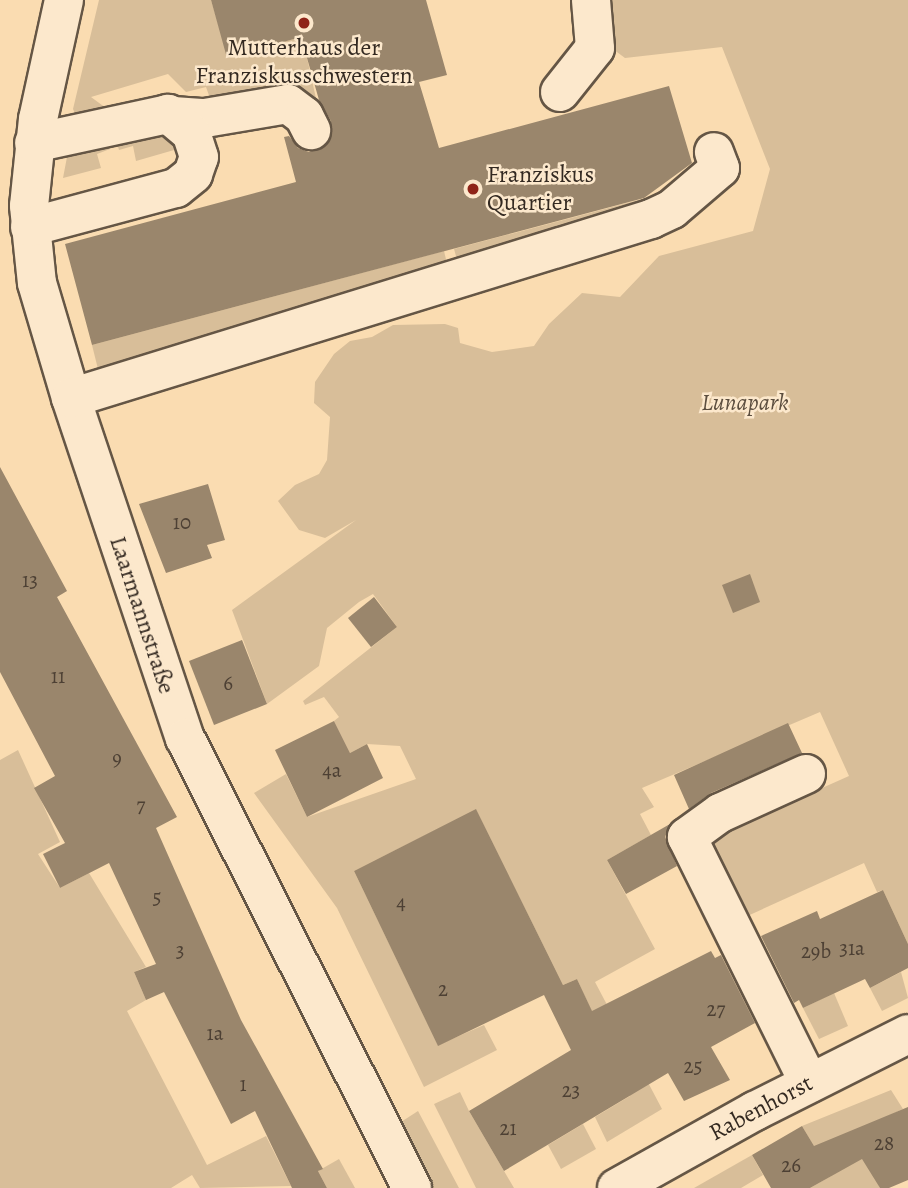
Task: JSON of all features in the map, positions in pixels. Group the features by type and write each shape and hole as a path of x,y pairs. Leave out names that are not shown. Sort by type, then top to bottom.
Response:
{"street":[{"name":"Laarmannstraße","path":"64,0 34,142 30,228 37,283 71,398 185,738 412,1188"},
{"path":"560,92 595,48 591,0"},
{"path":"34,142 148,116 205,118 288,104 304,116 311,130"},
{"path":"30,228 186,183 199,157 191,133 173,116"},
{"path":"71,398 650,219 672,209 720,168 714,152"},
{"path":"806,774 720,813 687,837 809,1083"},
{"name":"Rabenhorst","path":"617,1188 809,1083 908,1034"}],"green space":[{"path":"99,0 211,0 228,57 319,32 307,58 317,103 289,85 211,101 206,87 186,92 168,74 91,97 110,111 76,116 73,109"},
{"name":"Lunapark","path":"583,0 908,0 908,944 883,890 877,892 864,863 743,918 708,845 712,837 849,776 820,712 642,788 654,807 640,814 651,835 607,860 655,949 595,982 662,1109 607,1142 595,1117 630,1096 577,979 563,985 476,810 354,871 438,1045 484,1025 497,1050 424,1087 337,908 254,793 286,774 307,817 416,779 400,746 367,744 350,753 334,721 339,717 324,697 305,705 303,701 397,627 373,594 359,602 327,628 319,666 267,704 232,610 356,520 325,538 299,530 278,501 295,485 319,474 327,460 330,417 314,403 315,382 334,354 350,341 372,337 393,325 445,324 458,328 460,343 492,352 534,346 549,324 582,293 620,297 659,256 753,231 770,169 722,47 625,58 571,18"},
{"path":"157,132 181,148 136,161 133,146 119,150 117,143"},
{"path":"109,146 110,149 97,154 101,168 63,178 67,157"},
{"path":"661,194 653,208 460,270 454,249"},
{"path":"444,251 449,272 100,377 92,345"},
{"path":"18,750 60,842 38,854 60,888 89,873 146,967 134,972 146,1000 127,1011 207,1165 266,1136 291,1186 200,1188 192,1175 171,1188 0,1188 0,760"},
{"path":"901,972 908,998 882,1011 870,988"},
{"path":"834,993 848,1026 819,1039 803,1008"},
{"path":"891,1090 903,1109 854,1132 880,1188 810,1188 831,1176 802,1126"},
{"path":"460,1092 514,1188 476,1188 434,1104"},
{"path":"418,1111 459,1188 433,1188 404,1137 401,1122"},
{"path":"583,1124 596,1149 561,1169 548,1145"},
{"path":"752,1155 763,1175 741,1188 694,1188"},
{"path":"339,1159 355,1188 327,1188 318,1171"}],"building":[{"name":"Franziskus Quartier","path":"211,0 426,0 447,75 419,82 439,148 669,86 692,163 644,198 92,345 65,244 296,182 284,137 289,136 298,148 309,152 330,141 331,121 319,100 301,37 227,58"},
{"path":"0,467 67,591 57,597 177,817 156,828 241,1020 323,1169 318,1171 327,1188 292,1188 255,1111 231,1124 164,992 146,1000 134,972 156,964 109,863 60,888 43,854 65,843 34,788 55,776 0,672"},
{"path":"208,484 225,540 207,545 212,558 166,573 139,504"},
{"path":"750,574 760,602 733,613 722,585"},
{"path":"374,597 397,627 371,647 348,618"},
{"path":"242,640 267,704 214,725 189,661"},
{"path":"334,721 350,753 367,744 383,778 307,817 275,750"},
{"path":"788,723 802,753 711,793 689,809 674,775"},
{"path":"476,809 563,985 577,979 592,1011 711,951 715,958 721,955 755,1023 711,1047 730,1080 684,1101 668,1073 504,1171 469,1111 571,1050 544,995 438,1046 354,871"},
{"path":"670,824 665,837 677,866 626,894 607,860"},
{"path":"883,890 908,944 908,968 870,988 865,979 803,1008 799,1000 794,1003 761,936 817,911 820,919"},
{"path":"908,1107 908,1180 889,1188 880,1188 862,1159 810,1188 771,1188 752,1155 802,1126 814,1146"}],"place":[{"name":"Mutterhaus der Franziskusschwestern","path":"304,23"},
{"name":"Franziskus Quartier","path":"473,189"}]}
